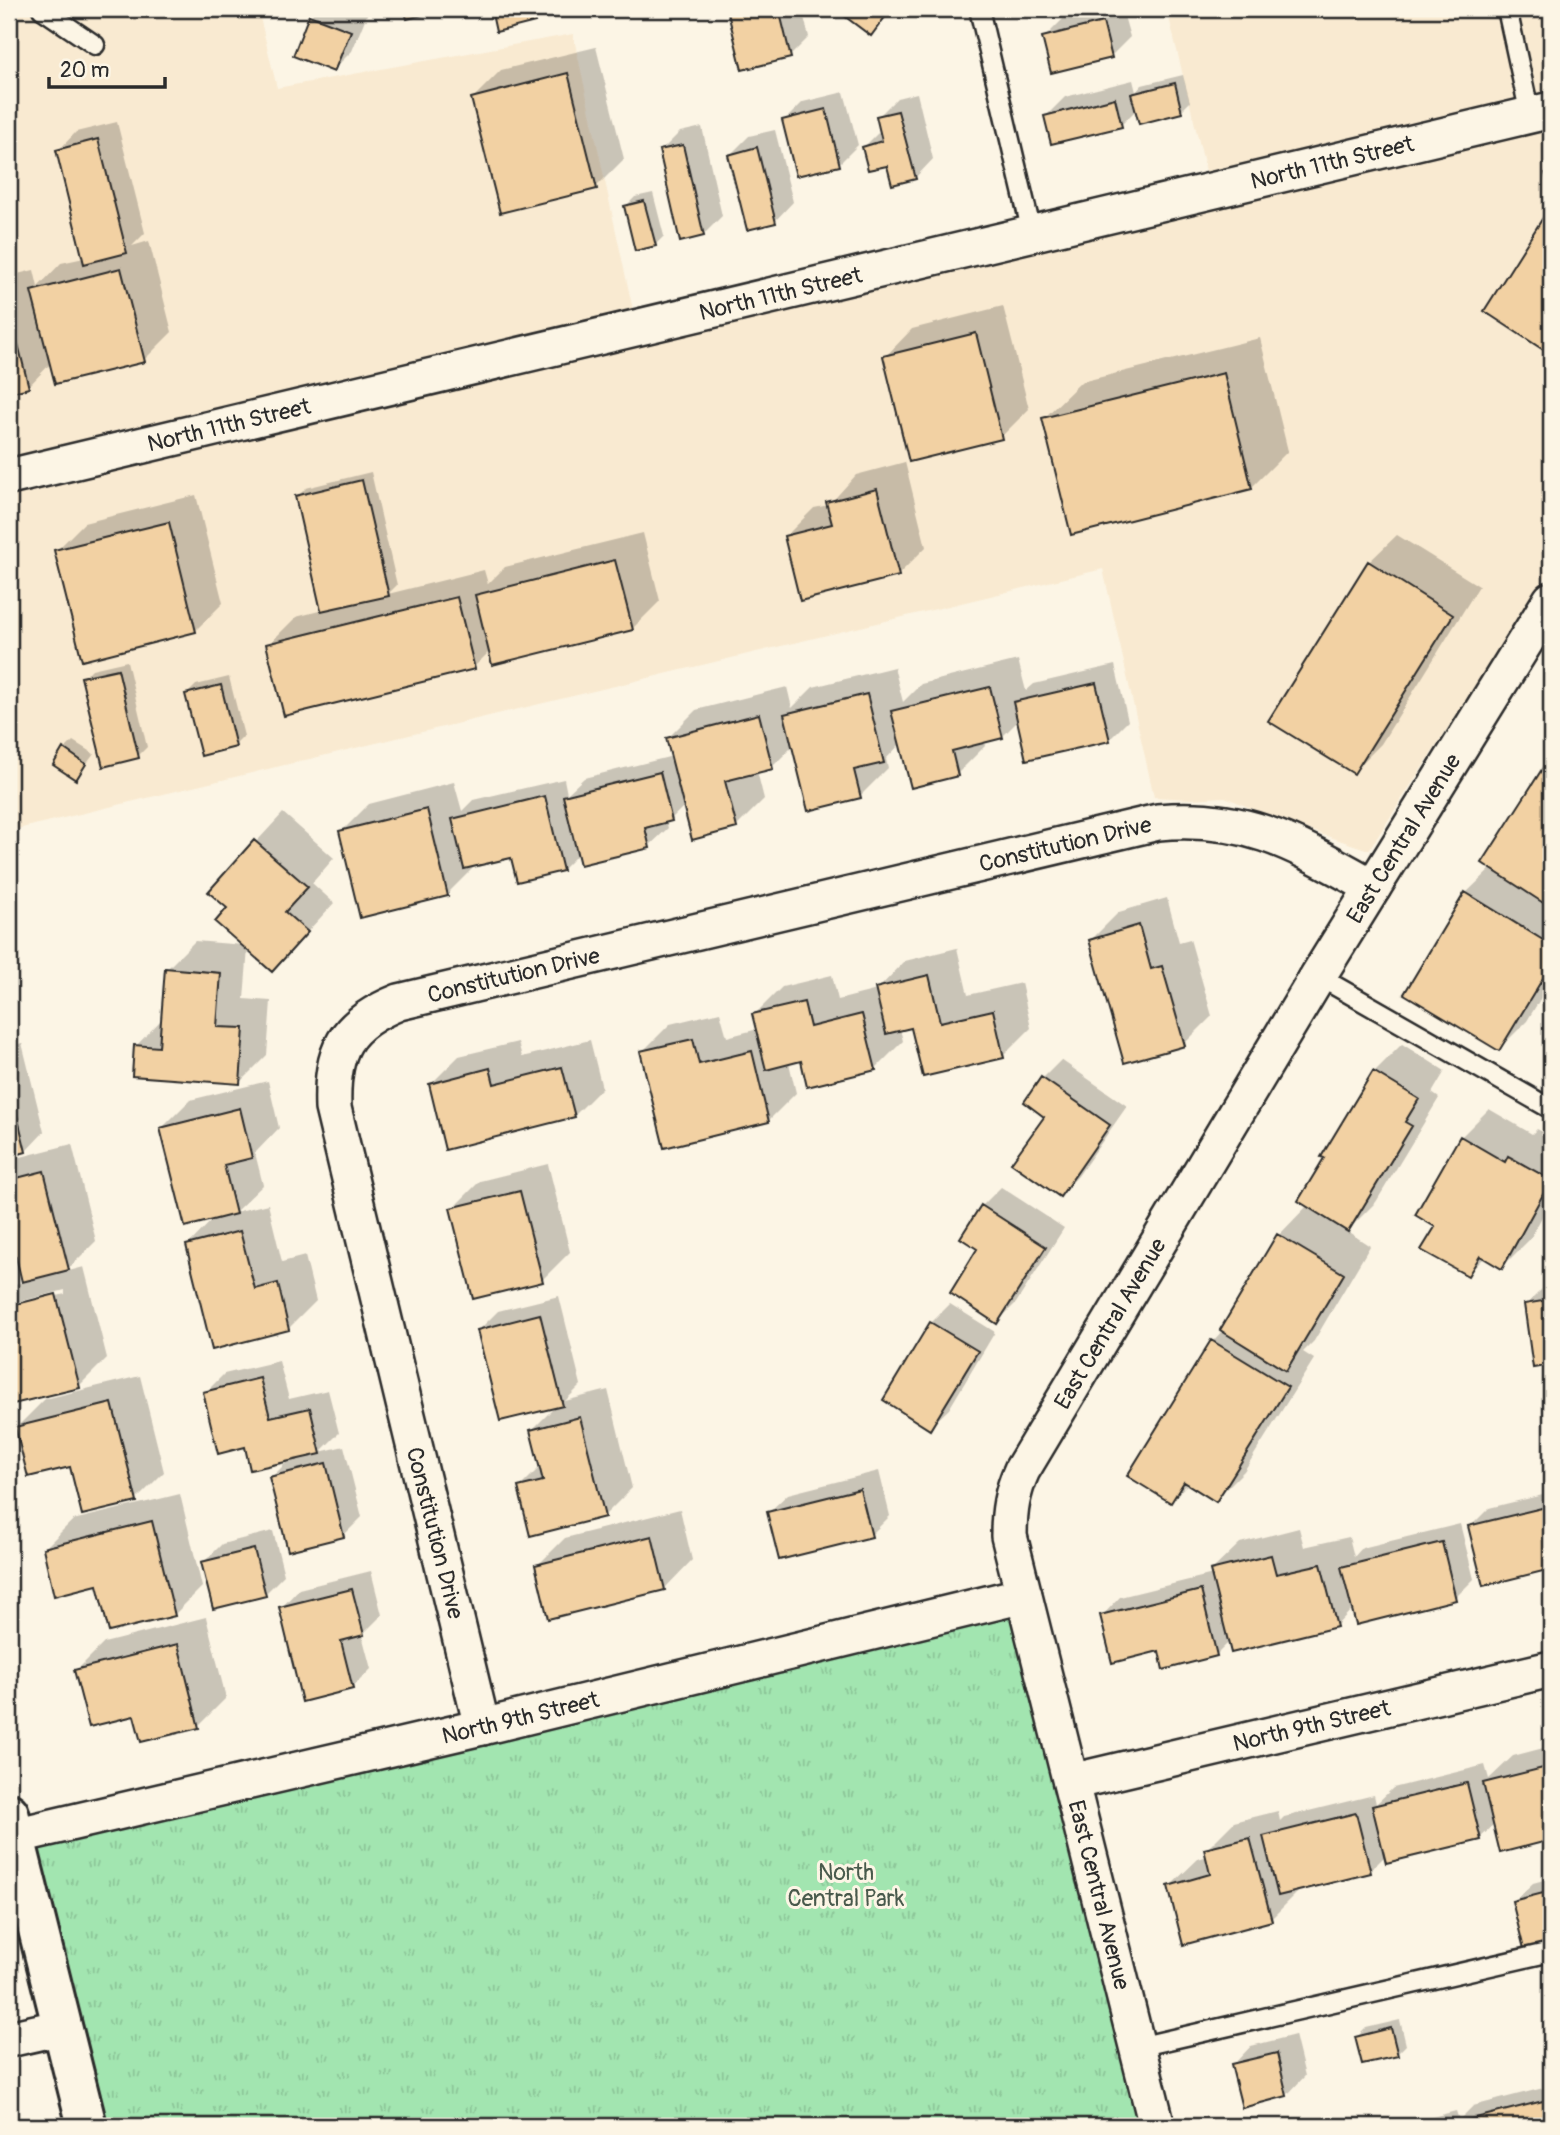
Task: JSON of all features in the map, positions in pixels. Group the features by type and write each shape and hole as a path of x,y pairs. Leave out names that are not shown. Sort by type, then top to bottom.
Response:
{"street":[{"name":"North 11th Street","path":"9,477 1541,113"},
{"name":"East Central Avenue","path":"1157,2126 1009,1535 1009,1513 1014,1489 1022,1470 1318,976 1551,600"},
{"name":"Constitution Drive","path":"482,1727 333,1108 332,1082 336,1057 347,1036 362,1021 399,1002 1158,821 1204,820 1257,830 1304,849 1373,887"},
{"name":"North 9th Street","path":"12,1824 482,1727 1024,1595"},
{"name":"North 9th Street","path":"1071,1782 1551,1669"},
{"path":"12,1824 87,2126"},
{"path":"9,2039 62,2027"}],"lane":[{"path":"42,9 95,45"},
{"path":"979,9 1032,233"},
{"path":"1507,9 1541,113"},
{"path":"1318,976 1551,1109"},
{"path":"1138,2047 1551,1952"}],"shaded area":[{"path":"9,9 258,9 277,88 573,34 633,310 1207,175 1167,9 1551,9 1551,568 1369,850 1276,819 1225,797 1154,797 1103,569 9,831"}],"green space":[{"name":"North Central Park","path":"1024,1595 1156,2126 87,2126 14,1836"}],"building":[{"path":"404,9 437,9 438,11 407,19"},
{"path":"491,9 531,9 535,22 496,32"},
{"path":"727,9 779,9 791,58 742,70"},
{"path":"835,9 874,9 885,17 871,36"},
{"path":"309,15 351,31 334,72 293,56"},
{"path":"1103,22 1112,58 1051,73 1042,37"},
{"path":"568,73 597,189 500,213 471,98"},
{"path":"1175,83 1182,113 1139,124 1131,94"},
{"path":"1115,98 1122,127 1051,144 1044,116"},
{"path":"826,109 840,166 796,176 782,120"},
{"path":"898,111 916,179 892,185 887,166 868,170 862,147 882,141 876,116"},
{"path":"98,139 127,253 84,264 56,150"},
{"path":"683,145 704,236 680,242 659,150"},
{"path":"757,147 776,223 747,230 728,155"},
{"path":"1551,171 1551,197 1545,173"},
{"path":"644,201 656,246 635,251 624,206"},
{"path":"1551,205 1551,355 1484,311"},
{"path":"121,268 145,362 55,384 31,291"},
{"path":"9,308 29,388 9,393"},
{"path":"976,333 1002,439 909,462 883,356"},
{"path":"1224,373 1252,489 1071,535 1042,418"},
{"path":"362,480 389,596 321,611 295,496"},
{"path":"877,489 899,576 800,601 784,536 832,524 826,502"},
{"path":"169,522 196,632 82,661 54,550"},
{"path":"615,560 633,630 492,665 475,595"},
{"path":"1368,561 1453,615 1354,774 1268,721"},
{"path":"457,597 475,669 284,716 266,644"},
{"path":"118,669 139,758 103,767 81,677"},
{"path":"1096,683 1110,741 1026,760 1013,702"},
{"path":"221,685 236,747 201,756 185,694"},
{"path":"990,687 1003,738 952,751 958,776 911,788 891,711"},
{"path":"867,694 884,763 854,770 861,798 808,811 784,714"},
{"path":"759,714 773,769 725,781 737,828 692,840 666,738"},
{"path":"63,748 86,764 76,780 53,765"},
{"path":"1546,763 1551,767 1551,908 1482,863"},
{"path":"660,772 672,821 645,828 650,848 580,865 563,796"},
{"path":"545,796 563,871 517,882 511,858 464,869 452,819"},
{"path":"427,809 448,896 360,918 339,831"},
{"path":"254,840 308,887 285,912 308,932 272,972 215,922 227,908 208,892"},
{"path":"1465,892 1551,945 1551,965 1499,1051 1404,994"},
{"path":"1139,925 1151,969 1162,966 1185,1046 1124,1063 1089,940"},
{"path":"165,968 221,973 217,1027 244,1028 240,1084 132,1076 134,1045 159,1047"},
{"path":"929,975 940,1022 993,1010 1004,1058 923,1077 911,1028 886,1034 875,988"},
{"path":"804,1002 810,1027 862,1014 876,1070 807,1087 801,1061 766,1070 752,1014"},
{"path":"693,1039 699,1064 752,1051 769,1122 664,1148 640,1051"},
{"path":"562,1067 575,1117 445,1150 429,1084 490,1068 494,1084"},
{"path":"1373,1071 1419,1099 1405,1122 1412,1126 1348,1232 1298,1201"},
{"path":"1041,1077 1110,1125 1060,1197 1011,1163 1044,1117 1024,1102"},
{"path":"9,1082 26,1152 9,1157"},
{"path":"240,1108 252,1158 224,1165 236,1214 185,1227 160,1128"},
{"path":"1460,1136 1505,1162 1508,1156 1551,1180 1502,1269 1480,1256 1468,1276 1421,1250 1435,1227 1415,1215"},
{"path":"44,1171 69,1270 22,1282 16,1257 9,1259 9,1180"},
{"path":"520,1191 543,1282 473,1299 450,1208"},
{"path":"981,1205 1046,1247 997,1324 950,1293 977,1249 960,1238"},
{"path":"240,1231 255,1289 278,1283 289,1330 212,1350 186,1245"},
{"path":"1277,1234 1344,1274 1286,1371 1220,1330"},
{"path":"1551,1277 1551,1385 1548,1386 1545,1366 1533,1368 1524,1304 1549,1300 1546,1278"},
{"path":"56,1294 80,1388 9,1405 9,1306"},
{"path":"540,1314 563,1406 500,1421 477,1330"},
{"path":"930,1322 978,1351 930,1430 883,1400"},
{"path":"1211,1340 1288,1387 1216,1502 1184,1482 1171,1503 1127,1476"},
{"path":"260,1378 270,1417 310,1408 321,1454 250,1470 245,1447 218,1454 203,1392"},
{"path":"112,1403 137,1502 82,1515 70,1467 28,1477 15,1427"},
{"path":"580,1417 605,1517 530,1536 518,1487 543,1481 530,1430"},
{"path":"326,1463 344,1537 288,1551 269,1477"},
{"path":"860,1489 872,1537 779,1560 767,1512"},
{"path":"1546,1507 1551,1527 1551,1569 1483,1586 1468,1526"},
{"path":"152,1521 175,1616 109,1632 97,1585 54,1596 43,1548"},
{"path":"652,1536 665,1590 548,1619 535,1565"},
{"path":"1442,1542 1456,1600 1356,1625 1341,1567"},
{"path":"254,1549 266,1596 213,1609 201,1562"},
{"path":"1271,1555 1276,1574 1321,1564 1337,1627 1231,1653 1210,1570"},
{"path":"352,1589 364,1635 341,1641 353,1689 302,1702 279,1607"},
{"path":"1201,1590 1217,1656 1163,1670 1159,1651 1112,1663 1100,1615"},
{"path":"178,1644 199,1728 141,1742 134,1716 89,1727 74,1670"},
{"path":"1551,1766 1551,1840 1500,1853 1483,1783"},
{"path":"1467,1783 1481,1840 1386,1863 1372,1806"},
{"path":"1356,1813 1371,1873 1278,1896 1263,1836"},
{"path":"1250,1838 1272,1921 1183,1945 1168,1886 1210,1874 1204,1849"},
{"path":"1551,1891 1551,1942 1524,1949 1512,1901"},
{"path":"1391,2028 1398,2056 1362,2064 1355,2037"},
{"path":"1277,2053 1287,2096 1242,2108 1231,2064"},
{"path":"1547,2100 1551,2126 1452,2124"}]}
